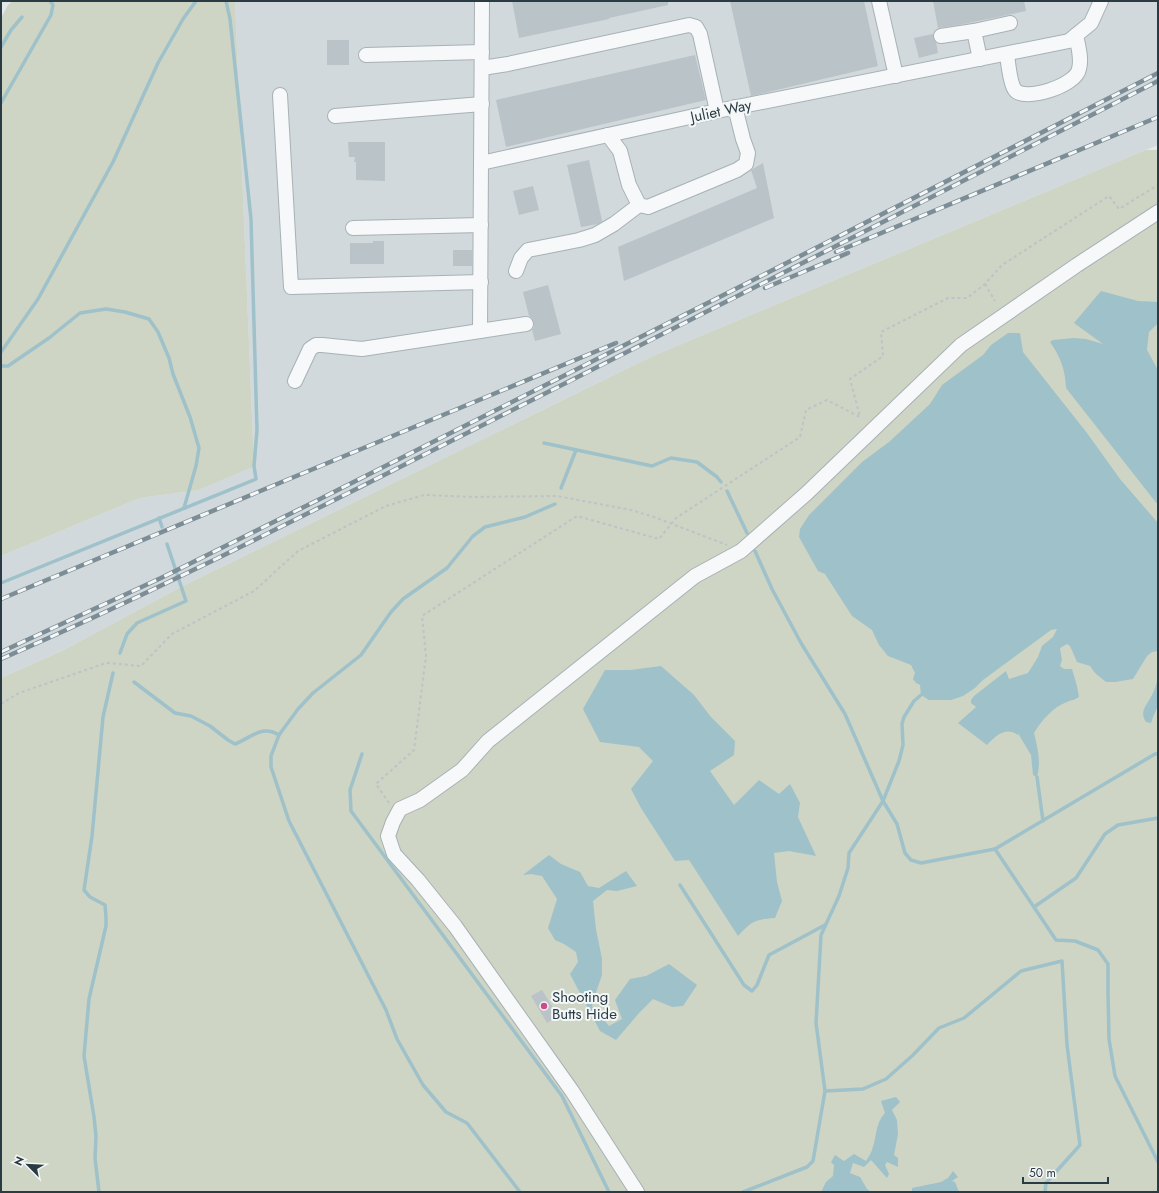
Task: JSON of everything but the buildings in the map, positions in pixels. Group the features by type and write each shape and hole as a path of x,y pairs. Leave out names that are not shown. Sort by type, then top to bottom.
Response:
{"street":[{"path":"480,331 482,1"},
{"path":"879,1 896,76"},
{"name":"Juliet Way","path":"481,163 717,111 1069,41 1091,23 1101,1"},
{"path":"941,36 1010,23"},
{"path":"482,68 689,25 696,27 700,34 717,111"},
{"path":"974,31 980,59"},
{"path":"1007,54 1010,78 1014,90 1018,93 1026,94 1051,90 1067,83 1076,76 1079,70 1080,62 1076,35"},
{"path":"366,55 482,52"},
{"path":"280,95 291,287 481,282"},
{"path":"335,116 482,104"},
{"path":"516,271 521,258 528,250 579,240 595,235 614,224 639,205 648,207 737,170 746,164 748,153 736,108"},
{"path":"608,135 620,151 629,185 639,205"},
{"path":"637,1192 572,1091 455,926 418,880 394,854 388,836 400,808 420,800 462,770 488,741 695,576 741,551 808,493 961,345 1077,265 1158,212"},
{"path":"353,228 481,232"},
{"path":"296,381 310,349 316,345 362,349 526,324"}],"path":[{"path":"397,814 376,784 414,750 426,656 422,616 577,516 659,540 676,518 800,437 806,410 827,400 860,417 850,379 883,356 881,332 948,298 967,298 986,284 1002,266 1109,196 1119,209 1158,185"},
{"path":"986,284 995,301"},
{"path":"1,704 19,693 106,663 141,666 172,634 254,591 298,551 386,506 424,495 472,497 557,496 631,510 672,524 741,551"}],"shaded area":[{"path":"235,1 1158,1 1158,145 653,356 177,589 62,651 1,678 1,556 140,498 199,490 254,465"}],"green space":[{"path":"13,1 235,1 254,466 199,490 140,498 1,556 1,18 8,5"},
{"path":"1146,150 1158,150 1158,1192 1,1192 1,678 62,651 177,589 653,356"}],"water":[{"path":"1101,291 1138,301 1158,302 1158,323 1149,332 1147,350 1158,370 1158,505 1066,388 1062,364 1050,342 1053,340 1074,338 1086,339 1103,344 1074,323"},
{"path":"1008,333 1020,333 1023,352 1087,433 1120,479 1158,523 1158,651 1152,652 1147,656 1133,679 1106,682 1095,673 1090,666 1077,662 1070,646 1067,644 1060,648 1062,660 1060,666 1064,669 1072,669 1079,697 1062,704 1052,711 1034,733 1039,766 1037,777 1033,775 1031,755 1019,735 1020,733 1018,735 1014,732 1001,733 987,745 958,723 976,707 971,703 974,696 1006,671 1009,679 1028,673 1038,657 1042,646 1053,637 1057,629 1051,630 963,696 951,700 929,700 921,695 920,685 913,679 915,673 911,665 888,656 879,645 872,630 852,616 825,574 818,571 799,537 800,529 809,515 862,462 889,442 930,404 942,385 983,355 991,345"},
{"path":"661,666 694,695 711,717 735,741 734,755 710,771 734,805 759,780 779,794 790,784 800,803 798,817 816,856 789,851 774,853 777,882 782,901 775,918 758,920 747,927 738,936 689,860 675,861 641,808 631,789 653,761 639,747 600,742 583,709 605,670 630,670"},
{"path":"1158,679 1158,706 1151,723 1146,722 1143,715 1144,711"},
{"path":"549,855 561,864 580,872 588,886 599,888 626,871 637,886 617,891 607,890 593,901 596,929 602,959 602,975 592,1006 609,1026 622,1019 615,1000 630,979 646,976 669,964 697,985 683,1006 672,1007 653,999 616,1040 600,1031 570,974 578,962 576,952 555,940 548,928 557,899 542,876 531,874 523,875"},
{"path":"896,1097 900,1102 892,1110 897,1120 898,1134 894,1155 898,1158 898,1167 887,1162 885,1165 889,1174 887,1178 871,1160 864,1167 853,1163 850,1173 860,1177 867,1189 871,1192 821,1192 826,1182 833,1176 834,1165 831,1162 835,1155 844,1161 854,1154 866,1161 874,1145 879,1121 885,1113 881,1101"},
{"path":"953,1171 958,1177 952,1181 955,1182 959,1192 912,1192 912,1188 941,1182 948,1178"}],"waterway":[{"path":"1,103 51,15 53,5 50,1"},
{"path":"1,352 38,299 113,162 158,63 183,19 196,1"},
{"path":"1,583 256,479 254,466 257,430 251,219 230,19 226,1"},
{"path":"1,47 11,30 22,17"},
{"path":"1,366 8,366 49,338 80,313 106,309 125,312 149,319 158,332 169,358 173,374 190,417 199,448 196,466 184,508"},
{"path":"544,443 652,466 671,458 697,462 717,477 721,482"},
{"path":"561,488 576,450"},
{"path":"727,491 747,533"},
{"path":"520,1192 467,1123 446,1112 423,1085 397,1039 386,1010 289,821 271,767 271,756 279,735 298,709 313,693 361,655 391,612 403,599 447,568 473,536 485,527 525,517 555,504"},
{"path":"159,518 162,527"},
{"path":"120,653 127,634 137,623 186,601 167,544"},
{"path":"755,551 772,589 801,643 845,714 883,801 897,824 905,853 911,860 921,863 995,849 1056,940 1075,941 1098,950 1108,964 1109,1039 1115,1076 1158,1162"},
{"path":"99,1192 95,1158 96,1136 94,1117 84,1056 89,999 106,926 106,917 105,905 90,897 84,890 92,836 103,717 113,673"},
{"path":"134,682 175,713 191,716 210,726 235,744 262,731 273,732 279,735"},
{"path":"743,1192 807,1167 813,1161 825,1091 816,1023 821,935 839,896 848,868 849,853 883,801 899,761 903,745 902,724 904,717 914,701 921,695"},
{"path":"362,754 350,790 351,811 562,1096 609,1192"},
{"path":"995,849 1155,754 1158,754"},
{"path":"1037,777 1043,821"},
{"path":"1034,907 1076,878 1105,834 1118,825 1158,818"},
{"path":"680,885 744,985 752,991 757,985 769,955 825,925"},
{"path":"825,1091 863,1089 886,1079 912,1056 939,1028 964,1018 1021,971 1062,961 1067,1045 1080,1145 1046,1183 1045,1192"}],"railway":[{"path":"1,652 161,578 320,499 1158,73"},
{"path":"1,659 121,605 298,518 988,169 1158,81"},
{"path":"836,252 1158,117"},
{"path":"765,288 848,253"},
{"path":"1,599 616,343"}],"place":[{"name":"Shooting Butts Hide","path":"544,1006"}]}
